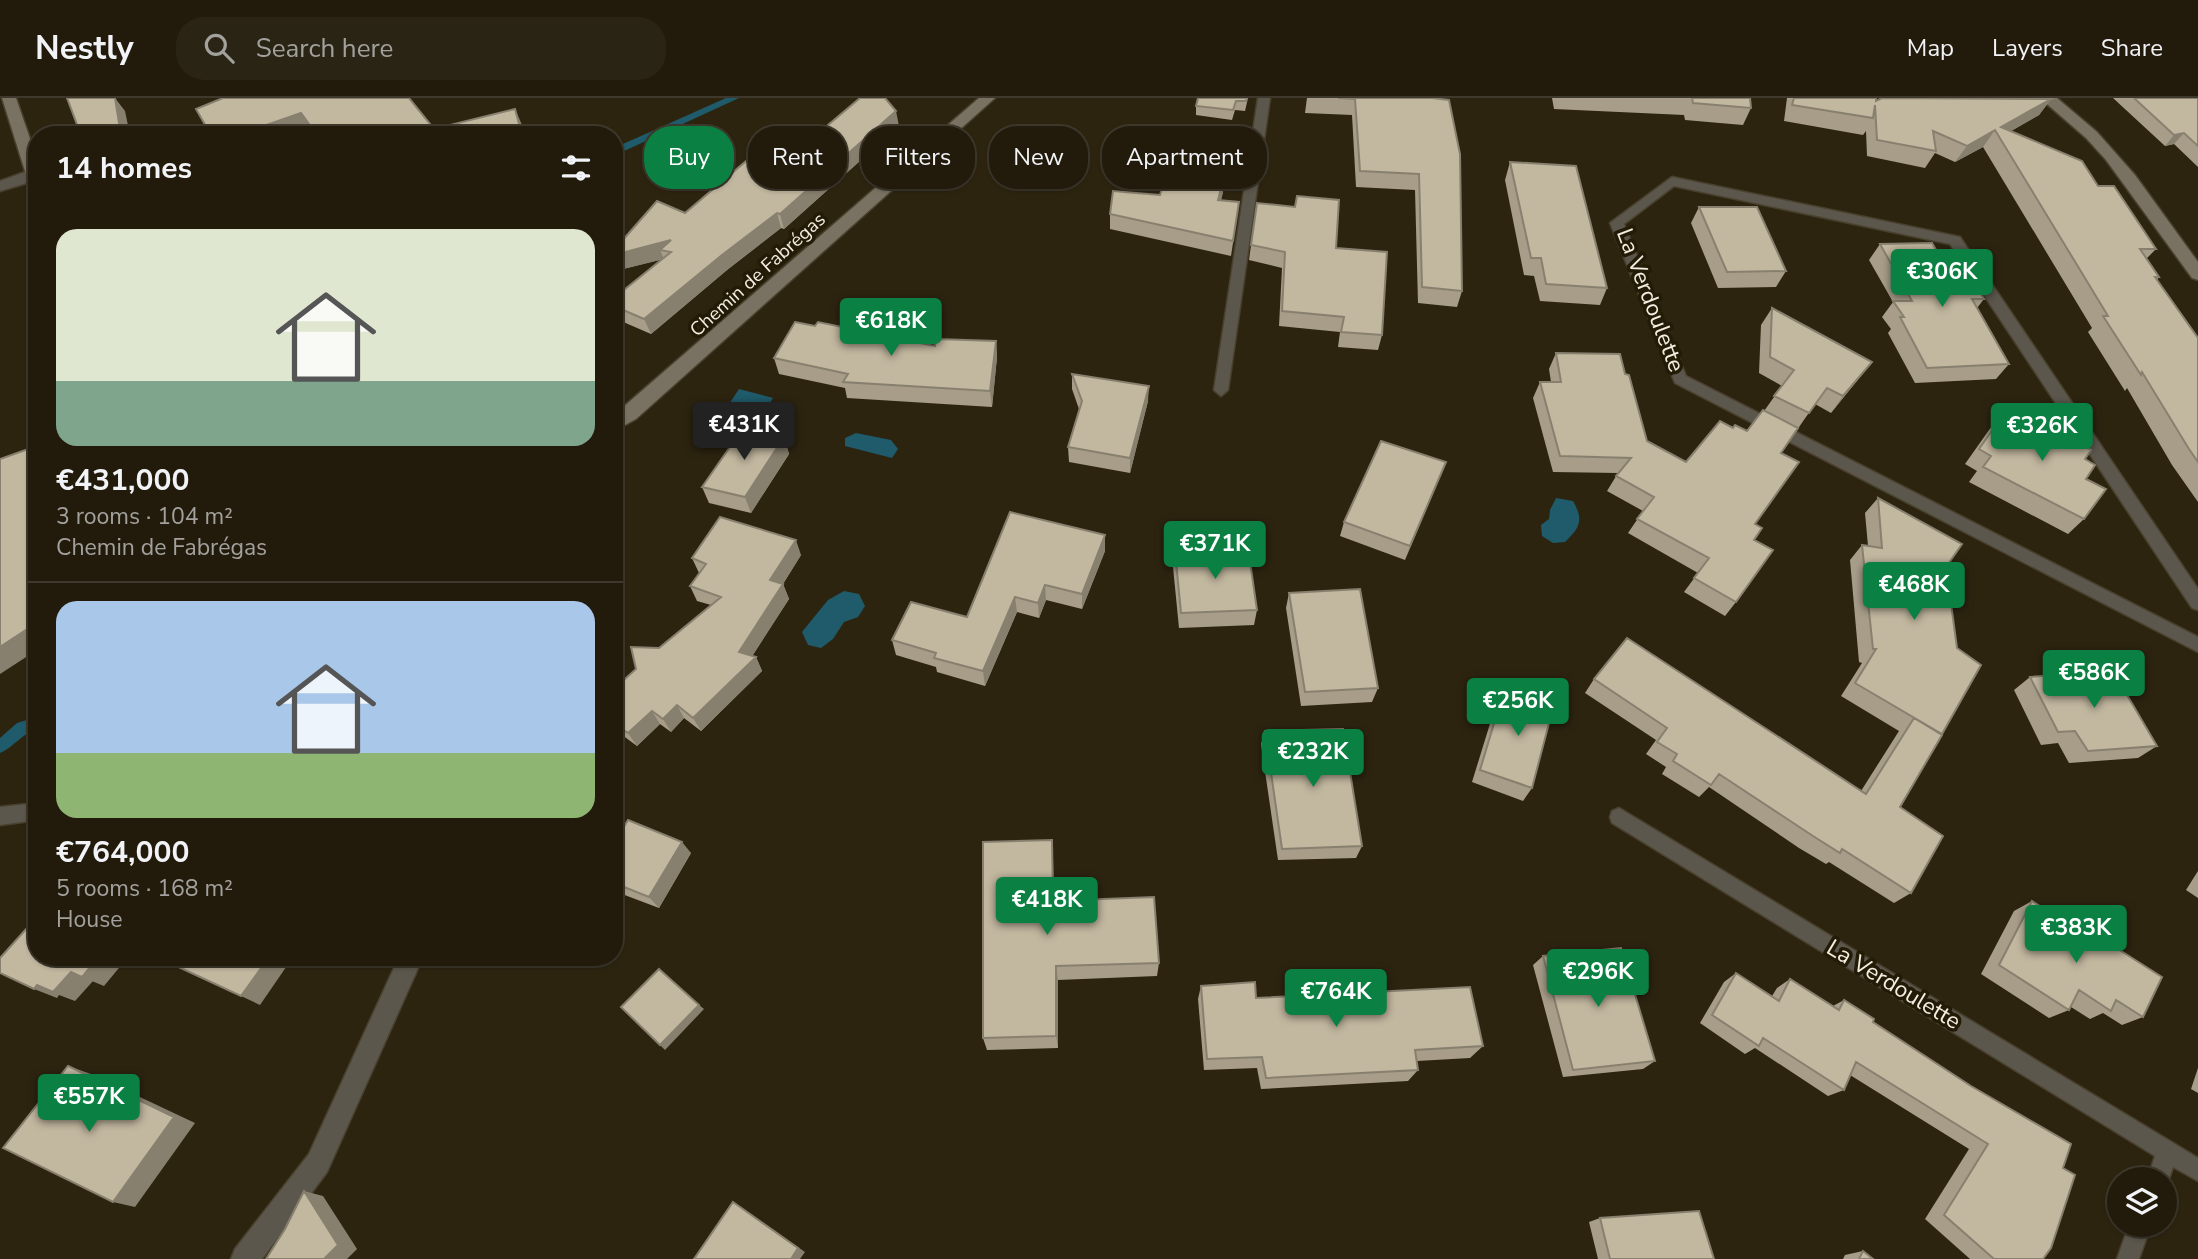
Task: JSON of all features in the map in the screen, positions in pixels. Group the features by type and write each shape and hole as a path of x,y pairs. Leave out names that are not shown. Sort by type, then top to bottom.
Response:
{"street":[{"path":"9,98 28,158"},
{"name":"Chemin de Fabrégas","path":"623,418 988,98"},
{"path":"2047,98 2072,114 2100,141 2198,274"},
{"path":"0,186 28,181"},
{"path":"245,1259 318,1163 407,966"}],"lane":[{"path":"1220,390 1264,98"},
{"name":"La Verdoulette","path":"2198,603 1955,240 1672,181 1617,223 1680,379 2198,645"},
{"path":"0,816 28,812"},
{"name":"La Verdoulette","path":"1619,817 2198,1170"},
{"path":"2162,1167 2168,1151"},
{"path":"2128,1259 2136,1237"}],"water":[{"path":"739,389 773,398 762,415 727,407"},
{"path":"856,433 891,440 898,449 892,458 845,446 845,438"},
{"path":"1556,498 1573,501 1579,513 1579,523 1565,542 1553,543 1542,536 1541,525 1549,519"},
{"path":"844,591 859,594 865,606 858,617 844,622 833,639 821,648 808,645 802,632 828,600"}],"building":[{"path":"67,98 115,98 120,126 78,126"},
{"path":"223,98 409,98 432,126 310,126 301,113 264,126 206,126 196,109"},
{"path":"860,98 885,98 896,111 879,126 861,126 861,142 847,155 847,126 827,126"},
{"path":"1198,98 1247,98 1246,101 1236,101 1233,110 1196,106"},
{"path":"1338,98 1449,100 1460,154 1462,291 1422,287 1419,174 1360,171 1355,99"},
{"path":"1692,98 1750,98 1751,108 1693,103"},
{"path":"1794,98 1876,98 1876,101 1882,98 2051,99 2001,127 2082,161 2098,186 2114,186 2156,249 2140,249 2159,277 2155,277 2198,338 2198,462 2142,372 2141,375 2103,316 2108,316 1995,130 1967,146 1933,131 1936,151 1877,140 1875,105 1873,118 1792,105"},
{"path":"2134,98 2198,98 2198,146 2184,133 2174,135"},
{"path":"515,109 520,126 446,126"},
{"path":"748,159 748,189 808,189 780,214 777,213 722,255 644,319 623,310 623,291 671,252 660,250 671,240 623,253 623,240 657,201 685,213 713,189 734,189 734,171"},
{"path":"1510,162 1576,166 1607,288 1546,284 1541,258 1531,258"},
{"path":"1162,189 1221,189 1218,200 1239,202 1233,241 1110,214 1113,191 1160,195"},
{"path":"1297,196 1339,200 1336,248 1387,252 1382,335 1341,332 1344,317 1282,311 1285,252 1251,245 1257,203 1295,207"},
{"path":"1699,207 1757,207 1786,271 1727,272"},
{"path":"1932,243 1945,265 1963,264 1984,299 1972,299 2009,364 1927,368 1900,317 1904,317 1893,301 1912,301 1880,244"},
{"path":"1772,308 1872,362 1843,396 1827,388 1809,413 1774,396 1794,370 1770,357"},
{"path":"795,322 815,326 818,322 935,346 936,339 996,341 990,391 843,382 848,374 774,358"},
{"path":"1556,353 1620,354 1625,374 1629,375 1647,441 1686,462 1720,421 1747,431 1763,410 1798,428 1781,453 1799,462 1755,524 1762,528 1754,540 1773,550 1736,602 1694,578 1709,558 1637,519 1654,497 1616,476 1631,458 1560,456 1540,382 1561,382"},
{"path":"1072,374 1149,386 1130,458 1068,447 1082,401"},
{"path":"2008,408 2091,450 2085,459 2095,465 2086,479 2106,489 2084,519 1983,467 1991,456 1979,449"},
{"path":"744,427 784,437 745,497 702,487"},
{"path":"1381,441 1446,462 1410,546 1344,522"},
{"path":"28,449 28,634 26,630 0,647 0,459"},
{"path":"1878,498 1962,544 1946,567 1957,648 1981,665 1942,734 1855,683 1876,649 1873,649 1862,545 1882,548"},
{"path":"1010,512 1105,535 1082,594 1045,585 1038,603 1015,597 983,671 934,658 936,653 892,640 911,602 967,617"},
{"path":"720,517 796,540 770,580 783,584 739,652 756,657 693,718 677,705 663,719 652,711 628,733 623,729 623,681 636,669 631,647 659,648 721,597 690,586 706,564 692,558"},
{"path":"1248,548 1257,610 1181,613 1175,551"},
{"path":"1360,589 1378,688 1305,692 1289,593"},
{"path":"1627,638 1866,794 1914,718 1942,735 1900,807 1943,836 1911,893 1842,849 1840,853 1719,774 1711,785 1673,761 1677,754 1657,742 1667,728 1594,679"},
{"path":"2113,671 2157,746 2088,751 2075,731 2058,732 2030,677"},
{"path":"1505,687 1554,704 1532,788 1480,770"},
{"path":"1343,729 1362,846 1282,849 1265,731"},
{"path":"628,820 682,842 649,897 623,887 623,828"},
{"path":"1052,840 1053,901 1154,897 1159,963 1056,966 1056,1036 983,1038 983,842"},
{"path":"2032,901 2099,944 2102,939 2162,977 2143,1017 2116,1000 2111,1011 2079,990 2069,1010 1999,965"},
{"path":"28,927 28,966 91,966 82,977 71,972 53,992 37,985 34,989 0,973 0,958"},
{"path":"1621,948 1655,1061 1573,1070 1543,956"},
{"path":"176,966 263,966 241,996"},
{"path":"659,969 699,1005 660,1045 621,1007"},
{"path":"1736,973 1779,1001 1790,979 1839,1010 1844,1000 1971,1086 2071,1144 2063,1168 2075,1175 2051,1248 2043,1259 1994,1259 1944,1215 1988,1144 1856,1062 1844,1090 1763,1038 1759,1046 1712,1015"},
{"path":"1255,982 1256,998 1470,987 1483,1046 1415,1050 1418,1070 1266,1078 1262,1057 1207,1059 1201,986"},
{"path":"68,1066 174,1117 113,1202 3,1148"},
{"path":"304,1191 338,1245 324,1259 266,1259 285,1229"},
{"path":"733,1202 798,1248 791,1259 694,1259"},
{"path":"1699,1211 1714,1259 1610,1259 1600,1218"},
{"path":"1863,1251 1873,1259 1859,1259"}],"waterway":[{"path":"623,148 734,98"},
{"path":"0,747 22,727 28,725"}]}
